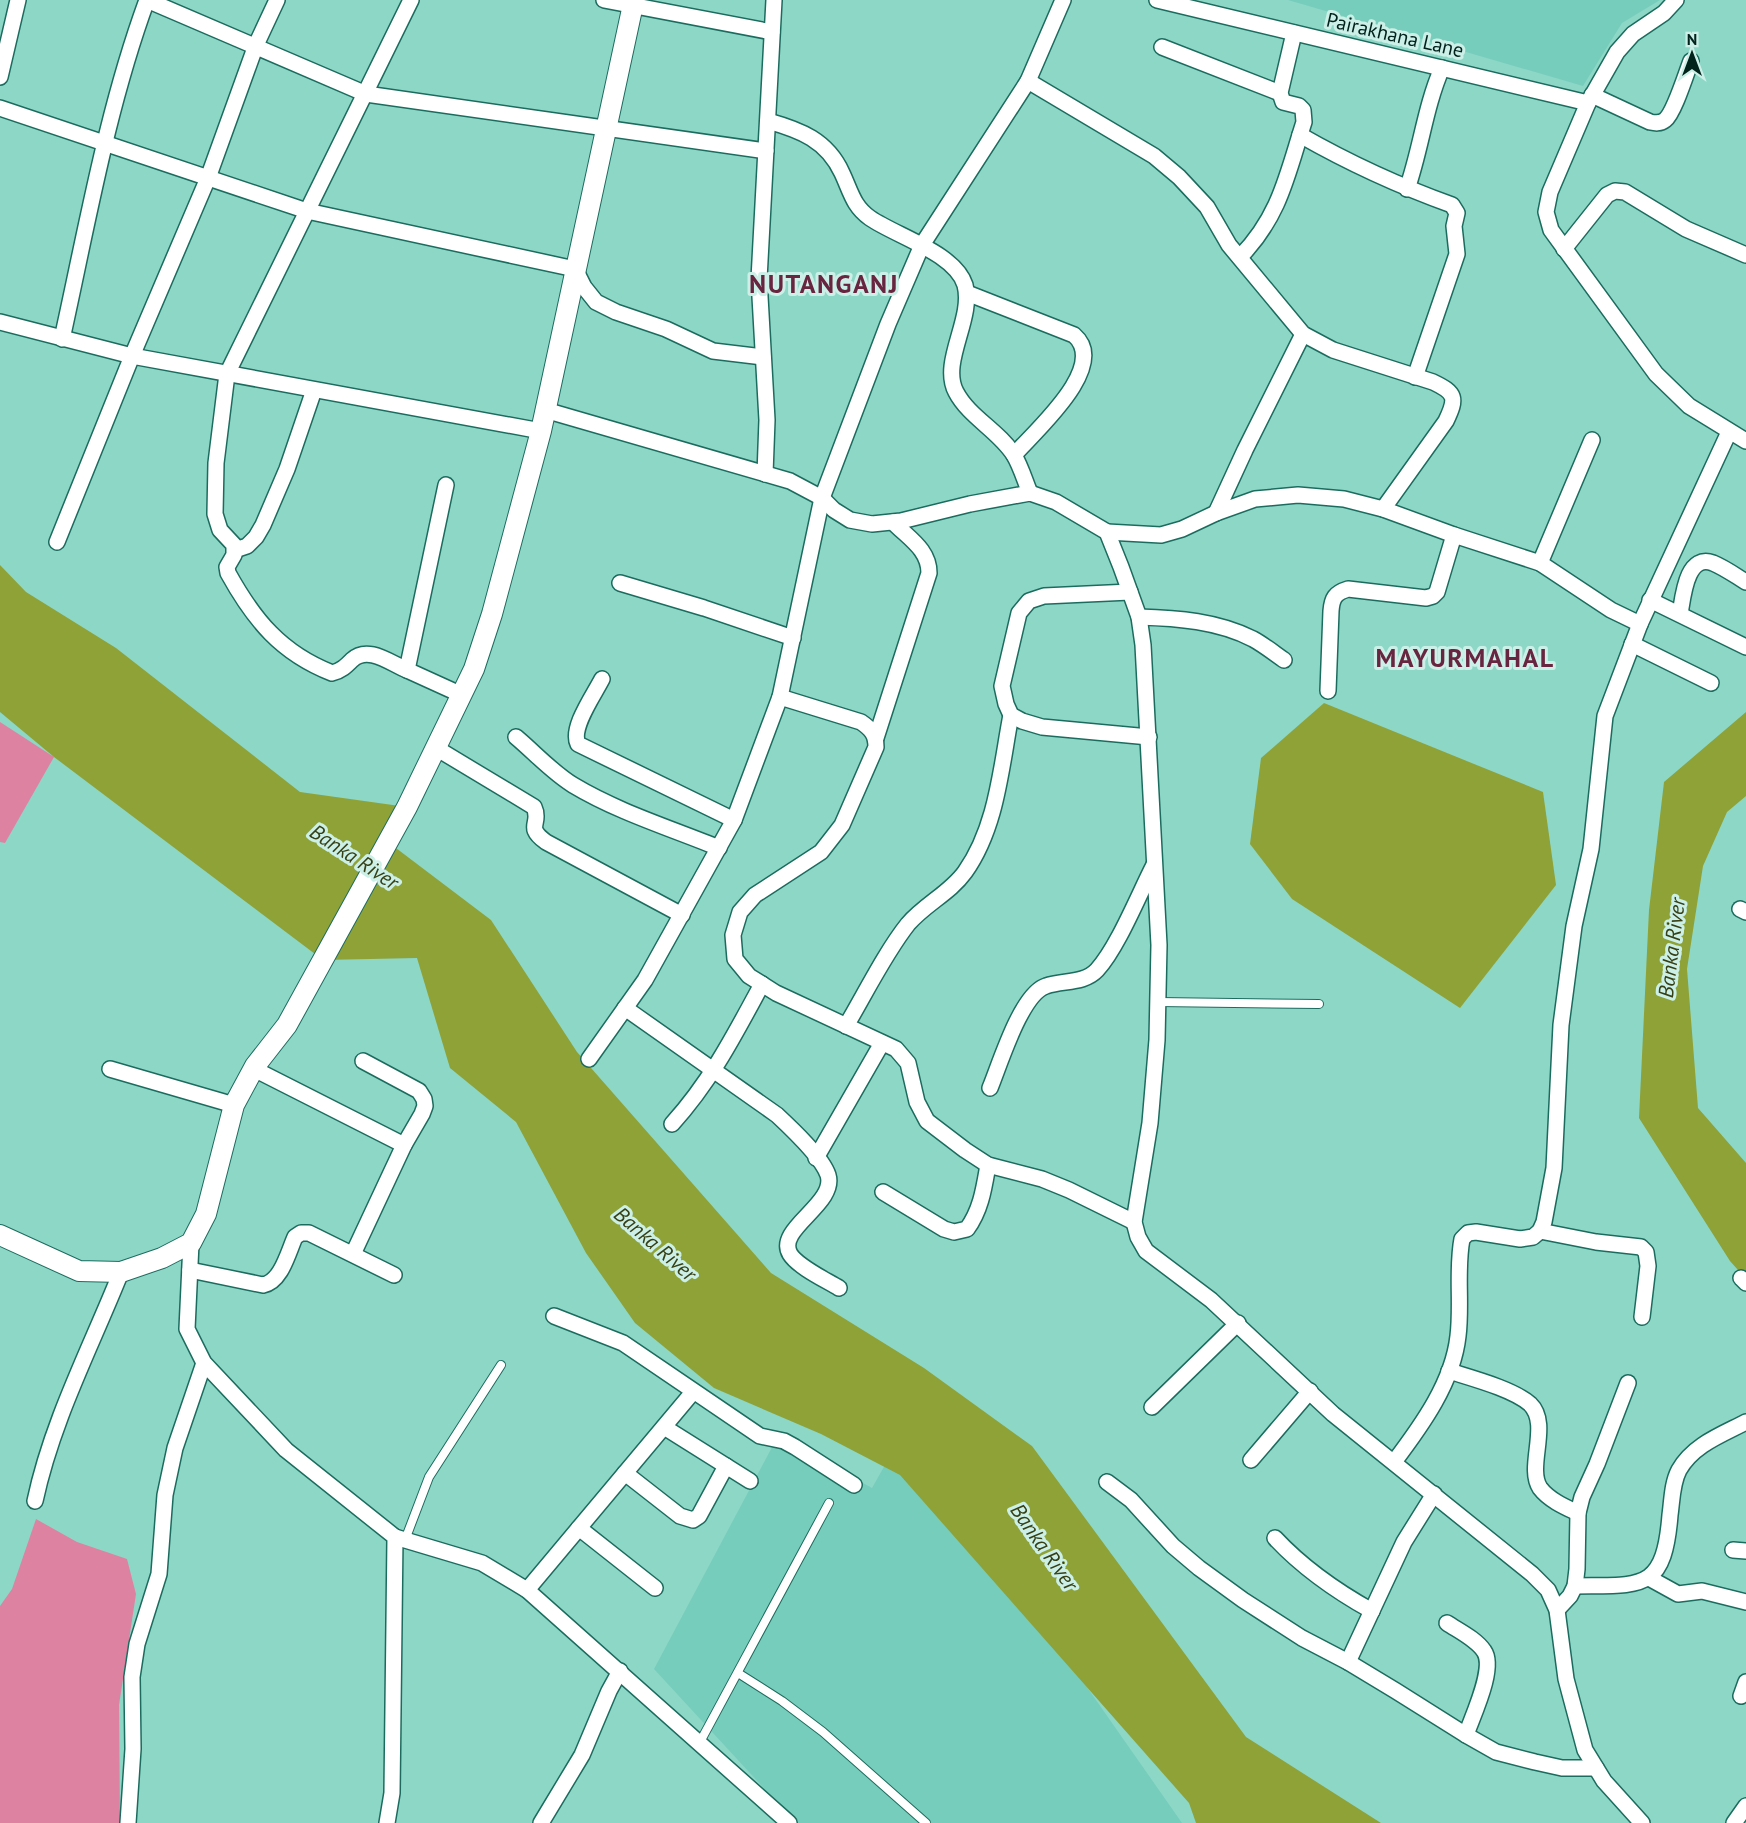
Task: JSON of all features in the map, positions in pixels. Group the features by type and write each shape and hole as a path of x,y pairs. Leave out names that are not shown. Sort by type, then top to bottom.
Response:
{"street":[{"path":"0,77 18,0"},
{"path":"62,339 106,144 136,32 147,0 366,94 766,151"},
{"path":"57,542 132,356 208,178 256,45 277,0"},
{"path":"235,550 234,545 220,530 215,514 216,463 227,374 411,0"},
{"path":"604,0 633,3 772,32"},
{"path":"765,474 767,420 759,279 774,0"},
{"path":"589,1059 645,980 734,820 780,697 822,498 888,324 922,245 1028,81 1063,0"},
{"name":"Pairakhana Lane","path":"1157,0 1442,68 1590,99 1658,123 1665,120 1670,113 1691,61"},
{"path":"1676,0 1664,13 1633,34 1617,52 1590,99 1550,192 1546,212 1551,230 1656,374 1689,406 1746,441"},
{"path":"633,3 541,431 492,614 474,669 407,807 287,1025 254,1069 234,1105 206,1214 191,1243 187,1329 204,1363 286,1450 400,1538 482,1563 527,1590 789,1823"},
{"path":"1240,257 1257,239 1274,213 1305,116 1299,106 1283,102 1280,93 1294,33"},
{"path":"1162,47 1280,93"},
{"path":"1407,189 1416,163 1432,91 1442,68"},
{"path":"1028,81 1154,156 1179,177 1207,207 1229,245 1304,334 1333,350 1447,389 1453,397 1453,406 1446,421 1383,509"},
{"path":"0,108 307,212 575,269"},
{"path":"768,121 800,130 820,143 832,155 857,208 873,220 922,245 955,269 964,282 967,293 952,368 952,380 956,392 1014,455 1030,493"},
{"path":"1300,135 1339,158 1407,189 1452,205 1457,213 1454,226 1457,254 1415,377"},
{"path":"1564,249 1607,195 1615,191 1625,192 1635,197 1686,230 1746,255"},
{"path":"575,269 584,287 596,302 616,312 666,329 713,351 763,357"},
{"path":"967,293 1074,335 1082,342 1085,351 1078,380 1065,399 1014,455"},
{"path":"0,322 132,356 541,431"},
{"path":"1216,513 1304,334"},
{"path":"314,390 263,525 256,537 246,546 235,550 228,562 228,573 251,612 269,634 284,646 332,673 339,672 358,655 366,653 462,695"},
{"path":"545,410 790,481 822,498 834,510 850,519 872,524 892,522 1030,493 1056,502 1107,532 1161,535 1182,529 1216,513 1255,499 1298,495 1344,500 1383,509 1454,535 1540,562 1611,610 1640,624"},
{"path":"1394,1461 1416,1433 1434,1404 1449,1371 1458,1337 1462,1239 1468,1233 1476,1232 1520,1239 1533,1237 1540,1231 1547,1212 1554,1168 1561,1025 1574,926 1591,849 1605,716 1650,600 1729,432"},
{"path":"1540,562 1592,440"},
{"path":"406,670 446,485"},
{"path":"892,522 925,552 929,563 929,573 876,738 872,759 842,825 821,852 755,895 740,912 733,935 735,959 749,976 776,993 896,1049 908,1062 917,1102 927,1120 988,1165 1042,1179 1134,1222"},
{"path":"1107,532 1138,617 1143,645 1160,945 1157,1040 1150,1123 1134,1222 1138,1237 1146,1251 1238,1323 1333,1413 1532,1574 1548,1590 1557,1610 1566,1678 1585,1750 1604,1781 1642,1823"},
{"path":"1328,692 1331,611 1332,600 1337,592 1348,589 1419,598 1433,596 1437,592 1454,535"},
{"path":"1680,614 1689,572 1694,566 1703,562 1712,562 1746,582"},
{"path":"620,583 793,638"},
{"path":"846,1026 908,924 928,904 951,888 965,872 980,845 992,811 1011,715 1002,686 1019,613 1029,601 1044,596 1130,592"},
{"path":"1650,600 1746,647"},
{"path":"1138,617 1198,622 1236,632 1254,640 1284,660"},
{"path":"1632,644 1711,683"},
{"path":"602,679 577,726 575,739 578,744 734,820"},
{"path":"780,697 861,722 871,729 876,738"},
{"path":"1011,715 1022,721 1042,726 1149,736"},
{"path":"516,736 553,771 591,794 719,848"},
{"path":"436,748 534,807 537,816 534,831 537,836 682,915"},
{"path":"990,1088 1022,1011 1030,998 1043,987 1083,979 1096,971 1112,947 1155,862"},
{"path":"672,1124 693,1101 714,1071 762,984"},
{"path":"625,1008 777,1115 799,1135 828,1176 828,1188 792,1234 788,1245 790,1254 798,1262 839,1288"},
{"path":"816,1158 882,1043"},
{"path":"353,1254 404,1145 425,1106 419,1091 363,1061"},
{"path":"110,1069 234,1105"},
{"path":"254,1069 404,1145"},
{"path":"883,1192 944,1229 954,1232 967,1229 974,1220 982,1197 988,1165"},
{"path":"1540,1231 1596,1242 1641,1247 1646,1252 1648,1266 1642,1317"},
{"path":"190,1270 263,1285 271,1284 277,1278 295,1237 301,1233 309,1233 394,1275"},
{"path":"0,1235 79,1271 121,1272 162,1258 191,1243"},
{"path":"35,1501 42,1466 53,1435 121,1272"},
{"path":"554,1316 623,1342 760,1437 795,1447 854,1485"},
{"path":"1152,1407 1238,1323"},
{"path":"128,1823 133,1749 132,1677 137,1644 159,1574 165,1495 176,1448 204,1363"},
{"path":"1449,1371 1518,1396 1532,1406 1538,1419 1536,1475 1538,1486 1546,1495 1578,1513"},
{"path":"1557,1610 1570,1596 1575,1586 1578,1513 1582,1497 1628,1383"},
{"path":"1251,1460 1310,1391"},
{"path":"527,1590 693,1392"},
{"path":"1575,1586 1616,1586 1640,1582 1656,1572 1664,1558 1672,1493 1678,1472 1689,1456 1704,1444 1746,1422"},
{"path":"664,1427 750,1481"},
{"path":"625,1473 680,1516 693,1520 699,1516 726,1466"},
{"path":"1107,1482 1131,1500 1173,1546 1243,1600 1302,1638 1347,1662 1466,1735 1496,1752 1535,1762 1562,1768 1596,1768"},
{"path":"1347,1662 1404,1542 1434,1494"},
{"path":"579,1528 655,1588"},
{"path":"387,1823 392,1793 400,1538"},
{"path":"1275,1538 1313,1573 1340,1593 1372,1611"},
{"path":"1649,1578 1678,1594 1702,1591 1746,1602"},
{"path":"1447,1623 1476,1643 1485,1652 1487,1660 1487,1671 1466,1735"},
{"path":"541,1823 582,1755 620,1671"},
{"path":"1734,1823 1746,1806"}],"lane":[{"path":"1158,1002 1319,1004"},
{"path":"400,1538 429,1477 501,1365"},
{"path":"700,1742 829,1503"},
{"path":"738,1673 782,1701 823,1732 926,1823"}],"shaded area":[{"path":"1288,0 1660,0 1622,23 1583,86"},
{"path":"0,722 54,757 5,843 0,842"},
{"path":"778,1436 872,1488 885,1465 961,1507 1182,1823 796,1823 654,1669"},
{"path":"36,1519 77,1542 127,1559 136,1594 119,1705 120,1823 0,1823 0,1606 12,1589"}],"water":[{"name":"Banka River","path":"0,565 26,592 116,648 300,792 407,807 388,842 491,920 577,1052 771,1273 924,1368 1032,1446 1246,1737 1381,1823 1196,1823 1189,1803 900,1475 821,1434 714,1388 635,1323 586,1253 516,1122 450,1068 417,958 323,960 54,757 0,712"},
{"path":"1324,703 1543,792 1556,885 1460,1008 1292,899 1250,844 1261,758"},
{"name":"Banka River","path":"1746,712 1746,796 1727,812 1703,866 1687,969 1698,1108 1746,1163 1746,1279 1730,1261 1639,1118 1649,910 1664,782"}],"district":[{"name":"NUTANGANJ","path":"824,284"},
{"name":"MAYURMAHAL","path":"1465,658"}]}
